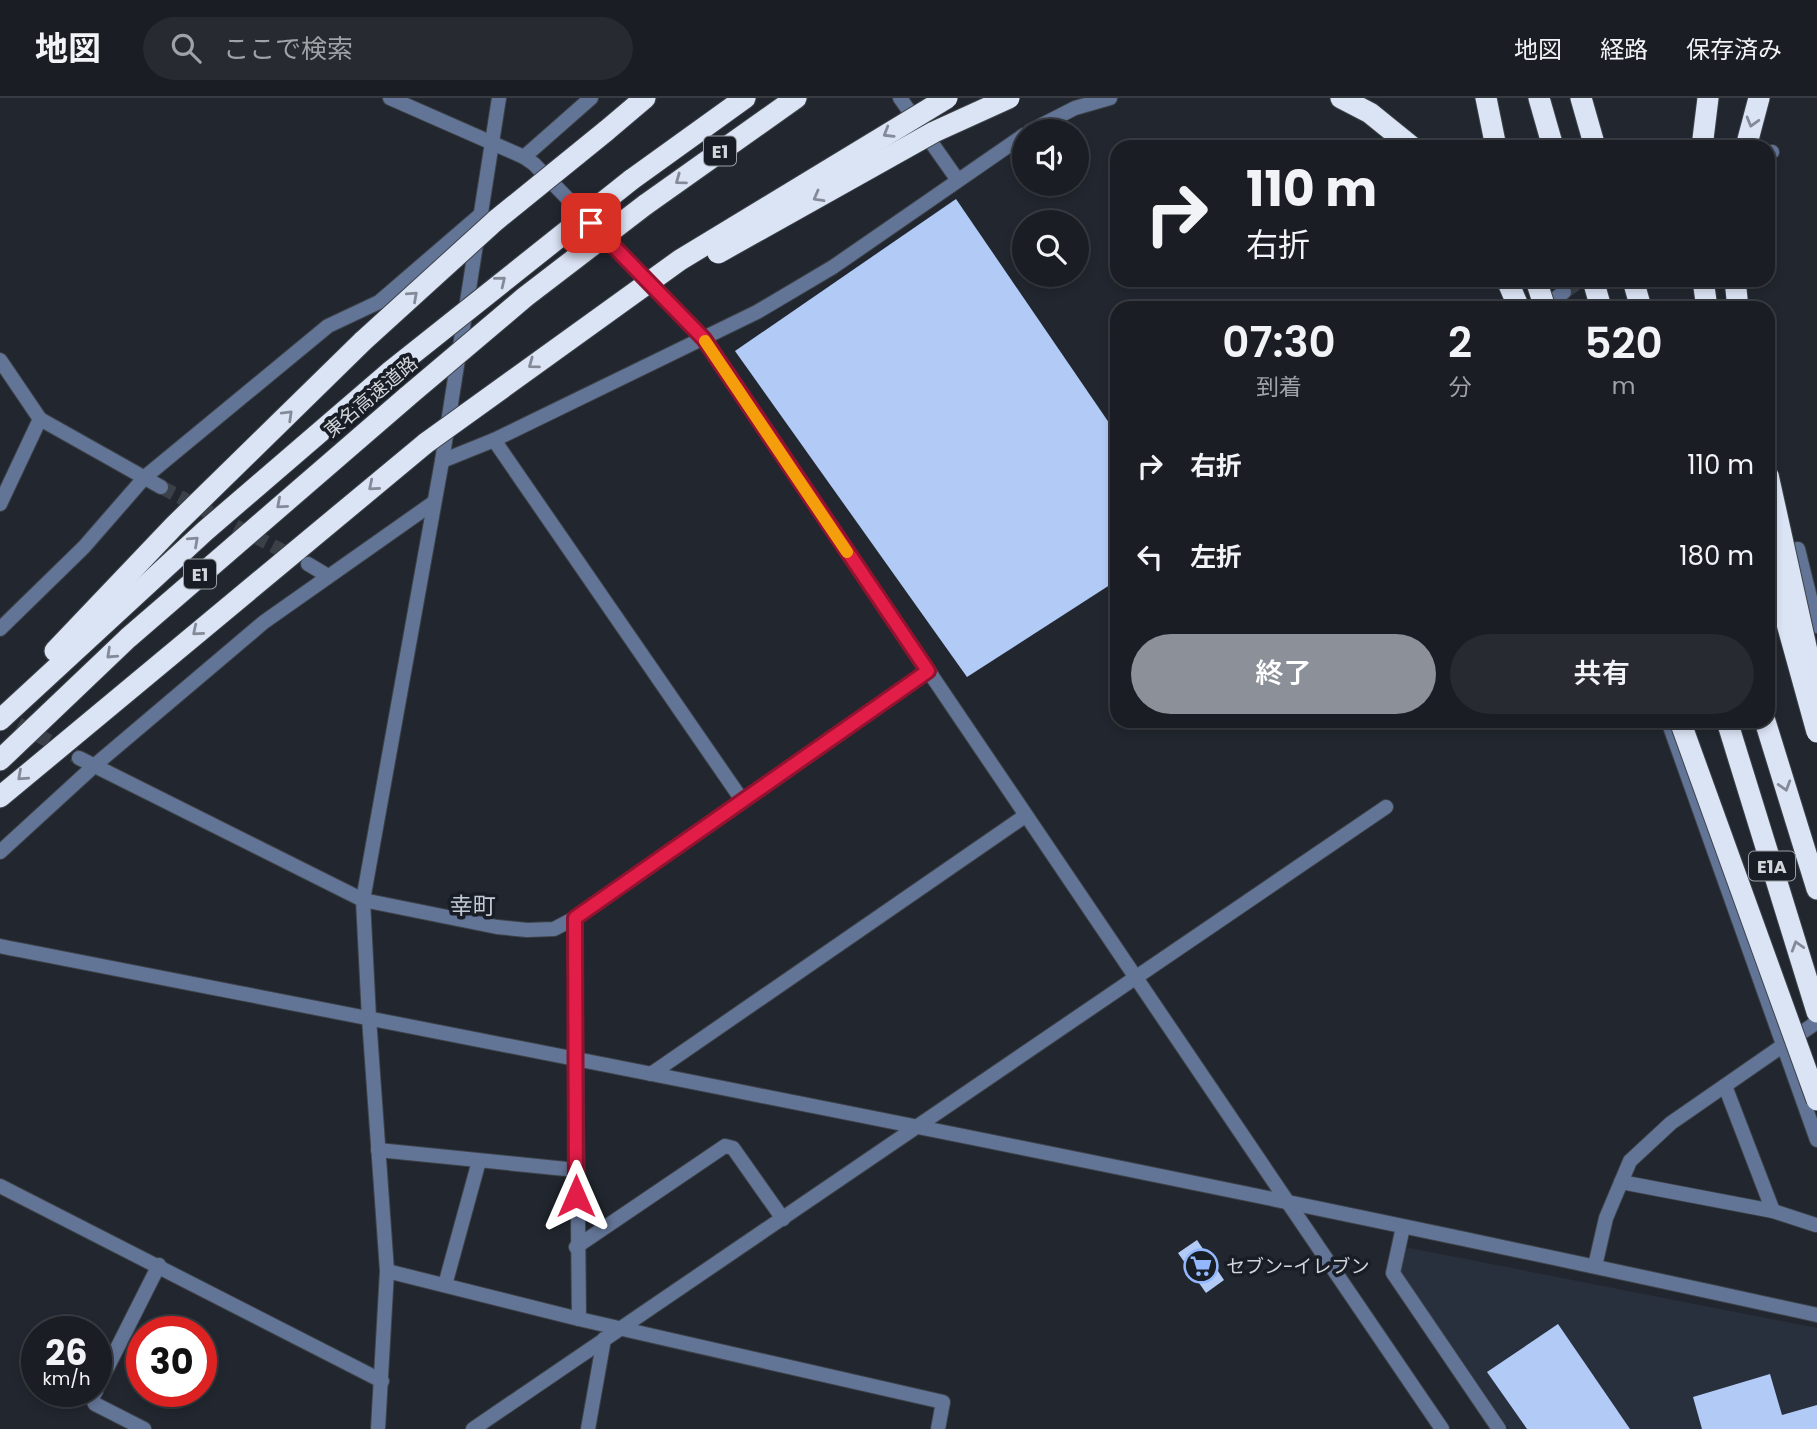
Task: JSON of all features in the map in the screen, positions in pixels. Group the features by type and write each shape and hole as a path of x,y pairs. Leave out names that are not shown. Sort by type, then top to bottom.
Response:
{"highway":[{"name":"東名高速道路","path":"0,720 205,531 391,371 631,180 745,98"},
{"name":"東名高速道路","path":"0,760 128,638 525,297 645,205 796,98"},
{"path":"0,797 426,443 680,260 947,98"},
{"path":"574,334 934,132 1009,98"},
{"path":"1341,98 1370,113 1403,140"},
{"path":"1486,98 1495,140"},
{"path":"1703,140 1708,98"},
{"path":"1748,140 1759,98"},
{"path":"0,709 174,526 363,341 495,221 644,100"},
{"path":"1582,102 1593,140"},
{"path":"1541,107 1551,140"},
{"path":"1775,507 1817,696"},
{"path":"1775,581 1817,732"},
{"path":"1683,728 1817,1100"},
{"name":"E1A","path":"1729,728 1817,1012"},
{"name":"E1A","path":"1767,728 1817,889"}],"street":[{"path":"390,98 524,156 704,339 1025,816 1139,978 1441,1429"},
{"path":"378,1429 383,1381 387,1271 363,900 442,461 499,98"},
{"path":"524,156 591,98"},
{"path":"900,98 957,179"},
{"path":"1053,119 1075,108 1110,98"},
{"path":"1356,98 1373,107 1413,140"},
{"path":"442,461 494,440 704,339 833,267 1012,143"},
{"path":"0,629 84,547 145,477 328,327 379,302 480,215"},
{"path":"1553,301 1564,292"},
{"path":"0,360 40,419 161,487"},
{"path":"0,504 40,419"},
{"path":"494,440 742,800"},
{"path":"0,852 95,765 264,622 433,503"},
{"path":"1775,555 1798,550 1817,626"},
{"path":"308,564 328,576"},
{"path":"79,758 363,900 497,927 554,929 575,918 928,671"},
{"path":"1670,728 1817,1140"},
{"path":"473,1429 1139,978 1386,807"},
{"path":"652,1074 1025,816"},
{"path":"575,918 576,1247 579,1319"},
{"path":"0,946 916,1127 1595,1266 1817,1315"},
{"path":"1595,1266 1606,1218 1630,1161 1655,1138 1817,1022"},
{"path":"1725,1086 1773,1211"},
{"path":"576,1247 725,1146 733,1148 783,1219"},
{"path":"378,1150 576,1170"},
{"path":"444,1284 479,1161"},
{"path":"1621,1182 1773,1211 1816,1225"},
{"path":"0,1186 383,1381"},
{"path":"1403,1227 1393,1273 1499,1429"},
{"path":"112,1359 159,1265"},
{"path":"387,1271 579,1319 943,1402 938,1429"},
{"path":"588,1429 604,1339"},
{"path":"101,1407 144,1429"}],"shaded area":[{"path":"1410,1248 1817,1328 1817,1429 1509,1429 1400,1271 1405,1250"}],"building":[{"path":"956,199 1012,281 1012,287 1016,287 1110,424 1110,585 967,677 735,351"},
{"name":"セブン-イレブン","path":"1197,1240 1224,1280 1206,1293 1178,1253"},
{"path":"1558,1324 1630,1429 1527,1429 1487,1372"},
{"path":"1770,1374 1782,1415 1817,1405 1817,1429 1702,1429 1693,1397"}],"tunnel":[{"path":"1564,292 1572,287"},
{"path":"161,487 298,559"},
{"path":"0,714 79,758"}],"slow traffic":[{"path":"705,341 847,552"}],"place":[{"name":"セブン-イレブン","path":"1201,1266"}],"district":[{"name":"幸町","path":"473,906"}],"route":[{"path":"576,1196 575,918 928,671 704,339 591,223"}]}
